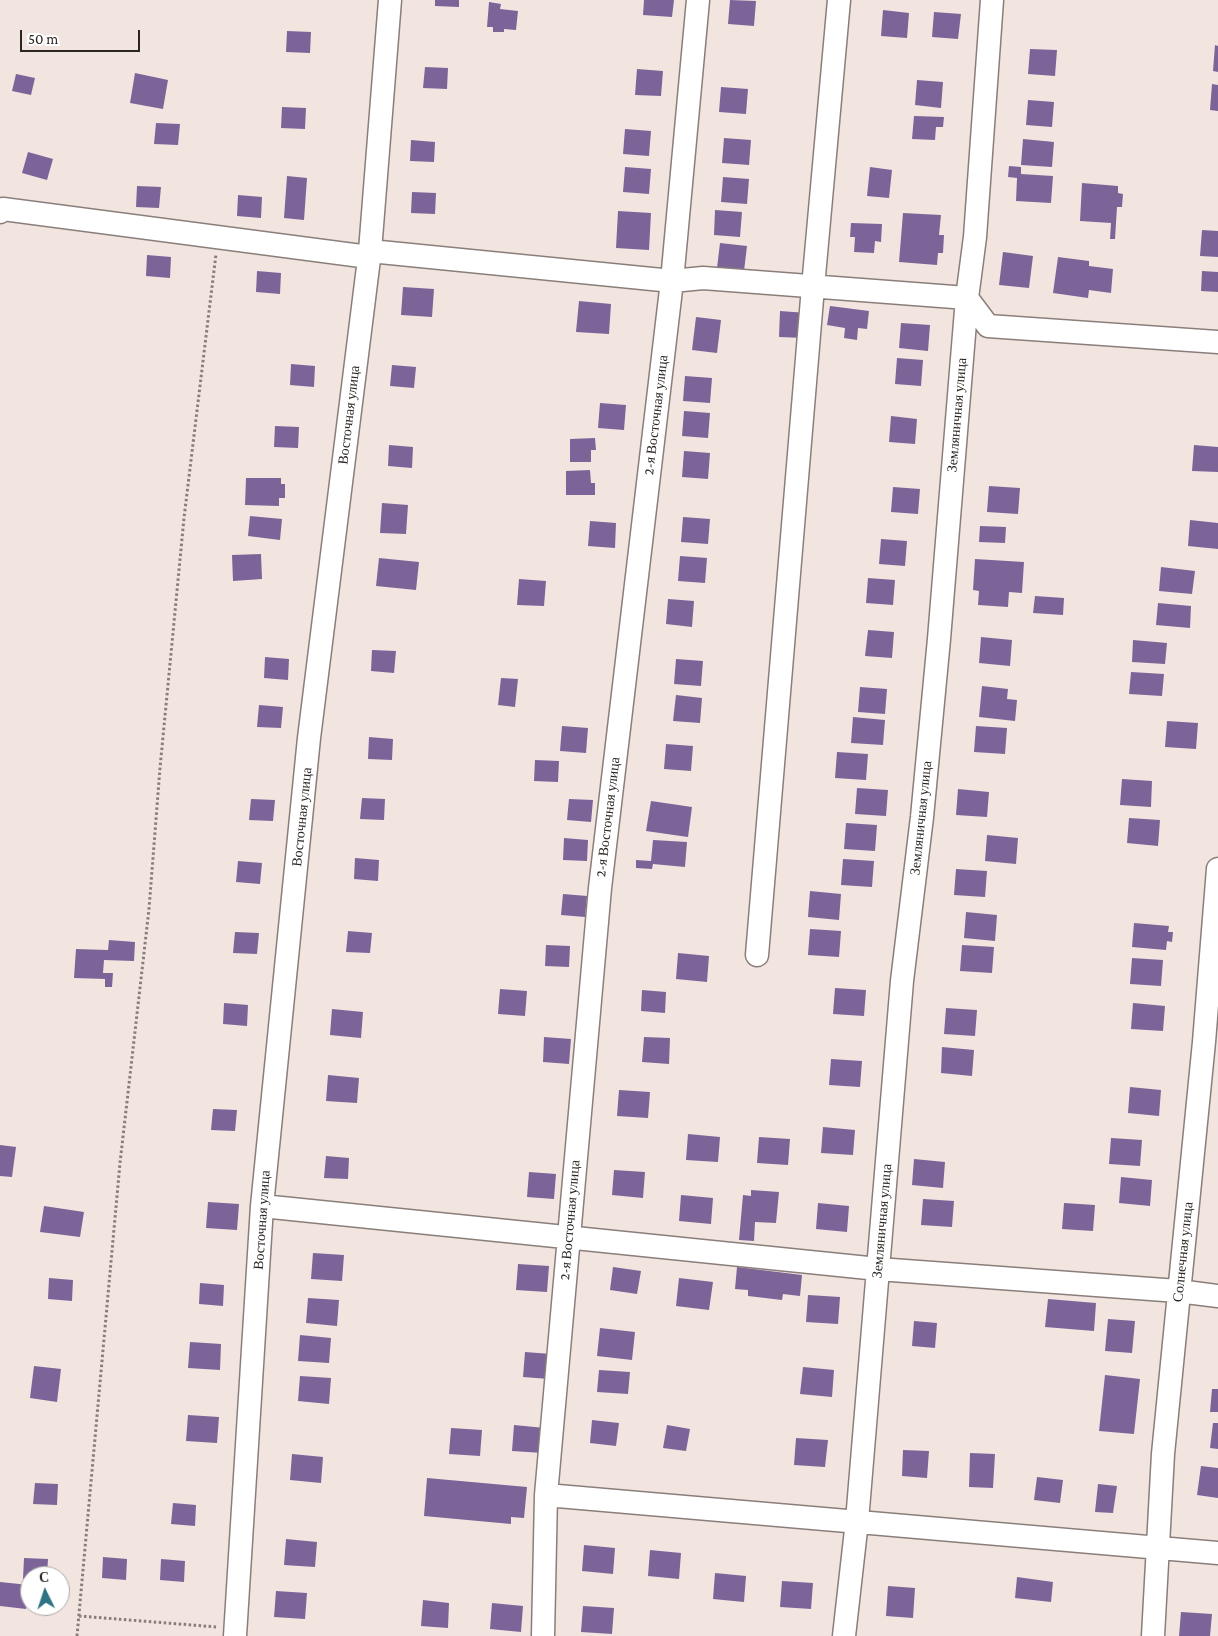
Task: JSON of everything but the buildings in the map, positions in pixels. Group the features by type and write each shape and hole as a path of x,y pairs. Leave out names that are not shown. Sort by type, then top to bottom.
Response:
{"street":[{"name":"Восточная улица","path":"235,1632 262,1206 310,738 369,254 390,0"},
{"name":"2-я Восточная улица","path":"543,1636 546,1495 600,888 672,281 698,0"},
{"path":"757,955 812,286 839,0"},
{"name":"Земляничная улица","path":"844,1636 857,1521 902,981 922,817 939,639 967,298 976,237 992,0"},
{"path":"0,212 3,209 218,237 369,254 672,281 703,278 967,298 988,326 1218,342"},
{"name":"Солнечная улица","path":"1153,1636 1163,1454 1204,1042 1218,869"},
{"path":"262,1206 878,1268 1178,1291 1218,1296"},
{"path":"546,1495 1218,1553"}],"path":[{"path":"77,1636 120,1163 149,909 160,768 183,527 218,237"},
{"path":"79,1616 235,1632"}]}
